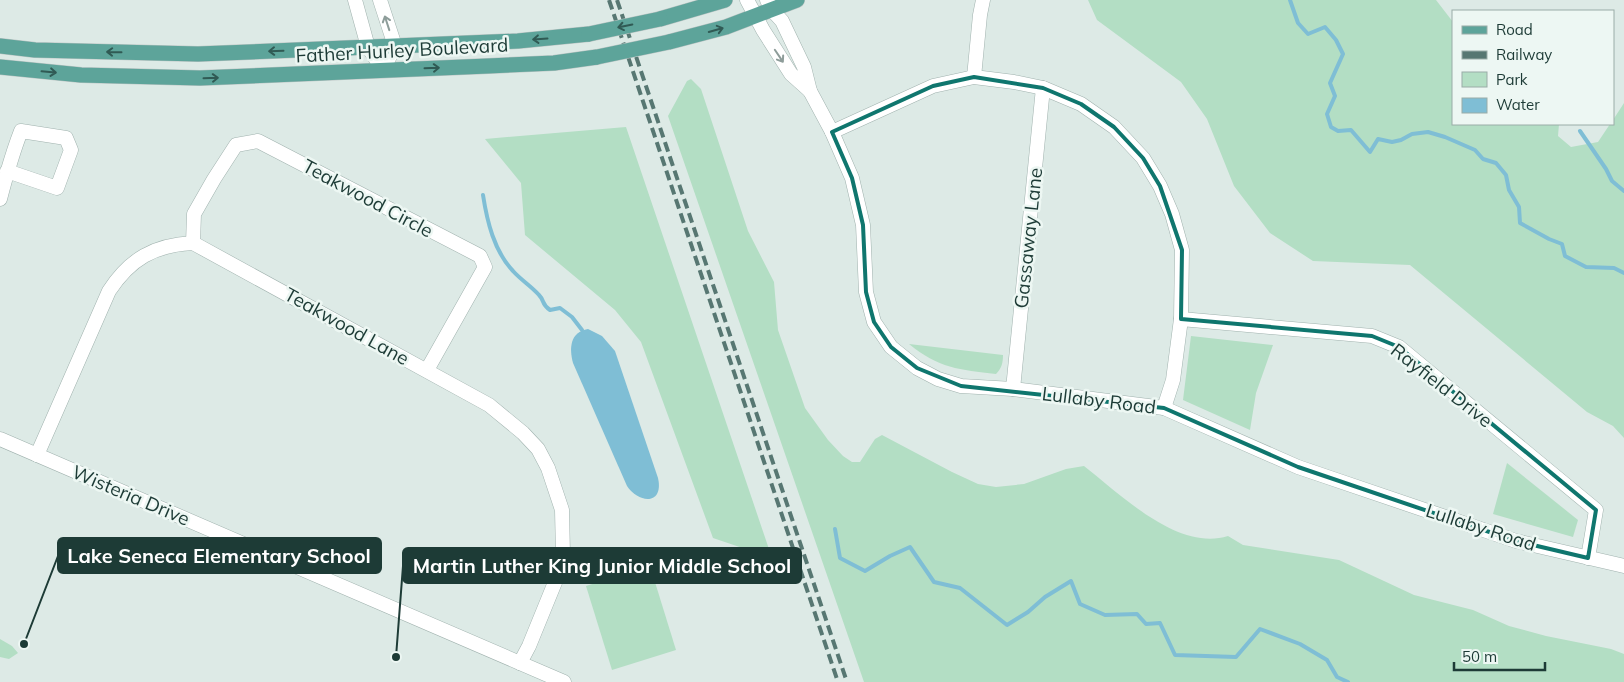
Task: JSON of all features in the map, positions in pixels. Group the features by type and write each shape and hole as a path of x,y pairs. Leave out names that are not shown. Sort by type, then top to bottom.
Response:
{"main road":[{"name":"Father Hurley Boulevard","path":"0,46 35,50 198,54 518,41 589,34 660,18 725,0"},
{"name":"Father Hurley Boulevard","path":"0,67 81,75 200,78 554,63 597,57 726,27 755,16 770,5 797,0"}],"street":[{"path":"355,0 368,47 383,70"},
{"path":"380,0 395,46 383,70"},
{"name":"Lullaby Road","path":"747,0 791,74 810,91"},
{"path":"974,77 983,0"},
{"name":"Lullaby Road","path":"770,5 782,21 804,67 810,91 832,132 852,178 863,225 866,292 874,322 891,347 917,368 938,379 961,386 1013,388 1164,408 1298,467 1516,541 1624,566"},
{"path":"832,132 933,86 974,77 1043,88 1081,104 1114,127 1143,158 1160,186 1172,214 1182,250 1181,319 1173,380 1164,408"},
{"name":"Gassaway Lane","path":"1013,388 1043,88"},
{"path":"0,199 7,171 10,159 22,131 66,138 71,150 57,188 7,171"},
{"name":"Teakwood Circle","path":"193,243 194,214 214,179 236,145 258,141 480,256 485,267 427,370"},
{"path":"37,455 109,291 120,274 144,255 177,244 193,243"},
{"name":"Teakwood Lane","path":"193,243 489,405 523,432 538,449 548,468 562,510 563,555 558,575 529,646 520,663"},
{"name":"Rayfield Drive","path":"1181,319 1372,336 1399,347 1596,510 1588,558"},
{"name":"Wisteria Drive","path":"0,439 564,682"}],"highlighted area":[{"path":"974,77 1043,88 1081,104 1114,127 1143,158 1160,186 1182,250 1181,319 1372,336 1399,347 1596,510 1588,558 1516,541 1298,467 1164,408 961,386 917,368 891,347 874,322 866,292 863,225 852,178 832,132 933,86"}],"green space":[{"path":"1088,0 1436,0 1452,21 1452,125 1559,125 1558,136 1571,147 1598,142 1609,125 1614,125 1614,118 1624,103 1624,438 1613,426 1587,412 1410,265 1313,261 1270,233 1234,186 1207,119 1181,82 1097,20"},
{"path":"691,79 701,89 748,231 774,282 778,330 805,408 828,440 843,456 852,462 860,462 875,439 882,435 978,484 996,487 1024,484 1066,469 1084,466 1151,518 1189,536 1209,539 1228,536 1243,545 1339,560 1414,595 1473,610 1509,626 1546,636 1611,649 1624,654 1624,682 864,682 668,116 687,81"},
{"path":"626,127 772,558 713,538 641,342 615,310 525,235 521,183 485,139"},
{"path":"1191,336 1273,345 1256,393 1250,430 1183,400"},
{"path":"909,344 1003,355 1002,363 996,374 960,369 940,363"},
{"path":"1507,463 1578,520 1573,537 1493,514"},
{"path":"650,566 676,650 612,670 586,586"},
{"path":"0,639 12,646 18,653 9,659 0,657"}],"water":[{"path":"588,329 602,336 615,351 658,478 659,487 657,493 649,499 638,496 627,486 573,363 571,346 574,337"}],"waterway":[{"path":"1290,0 1298,23 1308,34 1325,27 1336,40 1343,54 1330,83 1335,96 1327,114 1331,127 1338,131 1351,130 1370,152 1378,139 1392,142 1412,134 1428,132 1475,150 1483,159 1496,163 1506,175 1509,190 1519,207 1520,223 1562,244 1565,256 1586,267 1614,268 1624,273"},
{"path":"1580,131 1612,181 1624,191"},
{"path":"483,195 492,235 506,263 539,295 547,308 550,310 560,308 572,317 582,330"},
{"path":"835,529 840,558 865,571 910,547 934,582 960,588 1007,625 1028,612 1045,597 1071,581 1080,604 1105,615 1137,614 1146,624 1160,623 1175,655 1236,657 1260,629 1300,644 1327,660 1337,677 1348,682"}],"railway":[{"path":"609,0 838,682"},
{"path":"617,0 847,682"}],"place":[{"name":"Lake Seneca Elementary School","path":"24,644"},
{"name":"Martin Luther King Junior Middle School","path":"396,657"}]}
